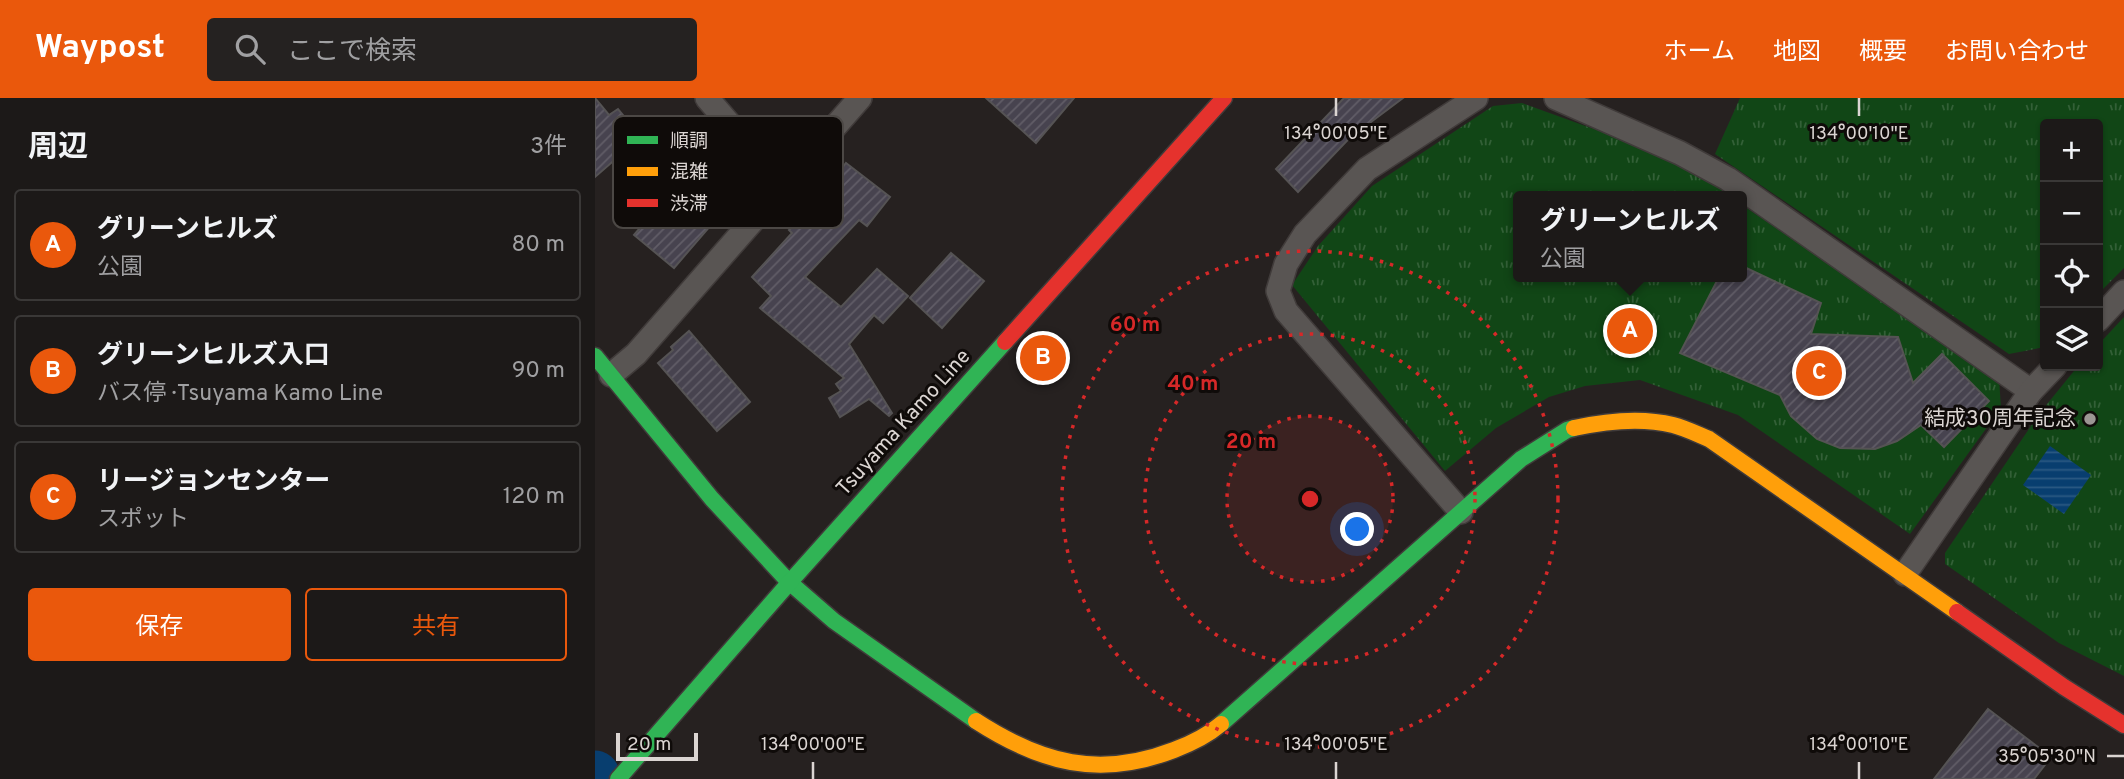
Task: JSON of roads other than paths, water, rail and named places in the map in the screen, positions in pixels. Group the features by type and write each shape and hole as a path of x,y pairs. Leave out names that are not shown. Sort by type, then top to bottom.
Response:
{"street":[{"path":"707,98 723,116"},
{"path":"843,117 860,98"},
{"name":"Tsuyama Kamo Line","path":"618,779 789,583 1224,98"},
{"path":"1461,512 1286,311 1278,291 1286,264 1305,234 1367,169 1476,98"},
{"path":"1556,98 1679,153 1745,191"},
{"path":"1747,192 2031,391"},
{"path":"611,374 636,354 745,228"},
{"path":"2103,315 2124,292"},
{"path":"595,356 733,523 789,583 958,709 1023,748 1066,764 1107,767 1147,763 1184,748 1215,729 1521,459 1567,430 1602,422 1638,421 1673,425 1709,439 2064,687 2124,725"},
{"path":"1905,574 2031,391 2050,371"}],"water":[{"path":"2050,446 2091,475 2064,514 2023,485"}],"waterway":[{"path":"595,775 597,779"}],"place":[{"name":"グリーンヒルズ","path":"1630,331"},
{"name":"グリーンヒルズ入口","path":"1043,358"},
{"name":"リージョンセンター","path":"1819,373"},
{"name":"結成30周年記念","path":"2090,419"}]}
